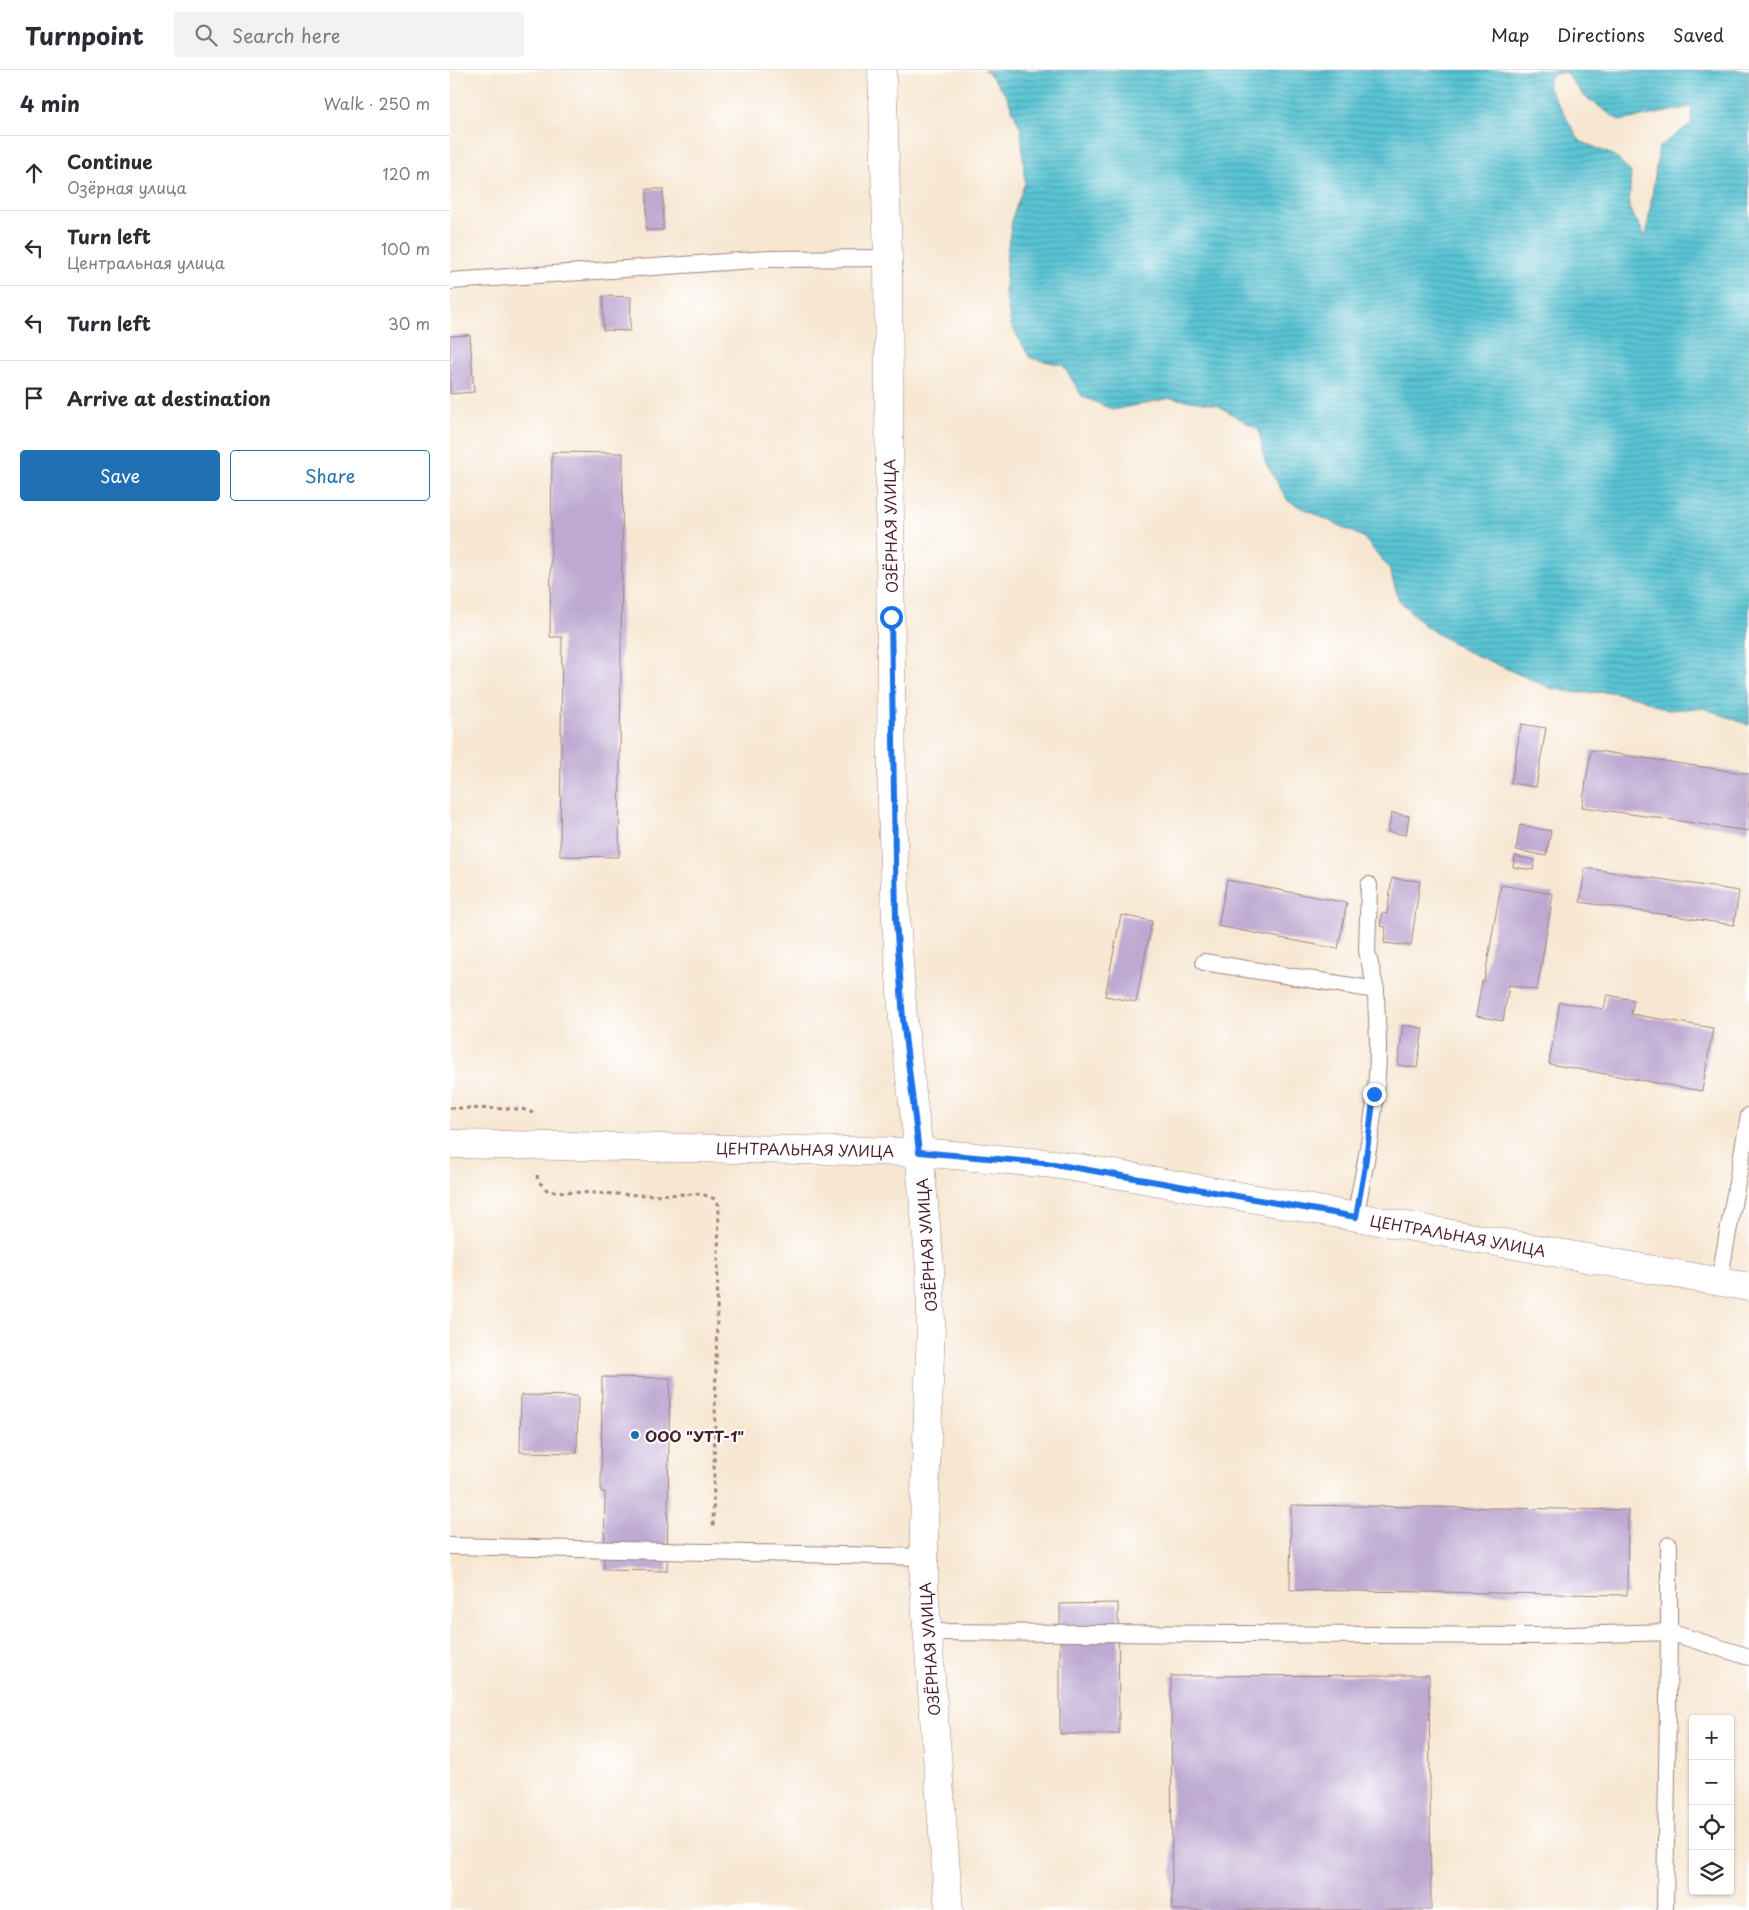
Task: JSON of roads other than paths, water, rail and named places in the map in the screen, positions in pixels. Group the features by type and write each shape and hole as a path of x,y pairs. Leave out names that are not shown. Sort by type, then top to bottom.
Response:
{"street":[{"name":"ОЗЁРНАЯ УЛИЦА","path":"882,70 888,258 892,798 896,919 903,1019 919,1152 930,1268 931,1326 924,1557 949,1910"},
{"name":"ЦЕНТРАЛЬНАЯ УЛИЦА","path":"450,1144 919,1152 1054,1164 1749,1287"}],"lane":[{"path":"450,281 741,260 888,258"},
{"path":"1356,1217 1365,1166 1378,1048 1376,990 1367,951 1369,885"},
{"path":"1204,962 1376,990"},
{"path":"1719,1282 1749,1116"},
{"path":"1665,1910 1669,1545"},
{"path":"450,1546 924,1557"},
{"path":"928,1632 1538,1636 1669,1632 1749,1657"}],"water":[{"path":"983,70 1749,70 1749,725 1703,708 1667,710 1640,698 1611,692 1579,693 1550,688 1462,649 1425,626 1399,600 1389,568 1363,537 1288,501 1265,462 1259,430 1217,405 1171,398 1113,410 1082,396 1063,365 1030,358 1011,325 1005,291 1007,253 1013,215 1025,183 1021,129 1006,95 987,71","holes":["1565,72 1584,96 1620,121 1692,107 1691,124 1659,147 1646,237 1629,208 1631,172 1613,155 1580,141 1547,85 1551,75"]}],"place":[{"name":"ООО \"УТТ-1\"","path":"635,1435"}]}
